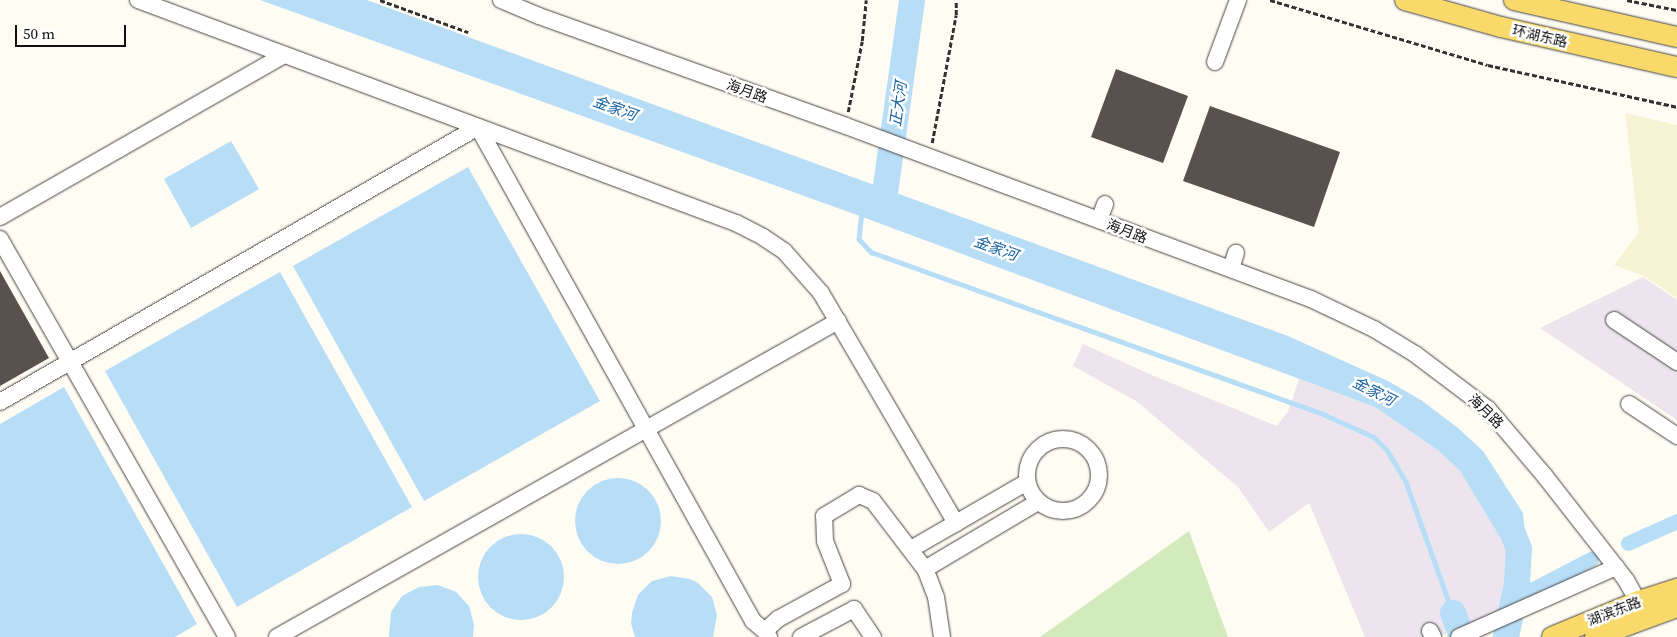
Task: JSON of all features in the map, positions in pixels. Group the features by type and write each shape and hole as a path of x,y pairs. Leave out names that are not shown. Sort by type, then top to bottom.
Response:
{"main road":[{"name":"环湖东路","path":"1405,0 1501,27 1677,67"},
{"path":"1514,0 1677,37"},
{"name":"湖滨东路","path":"1595,637 1677,590"},
{"name":"湖滨东路","path":"1552,637 1643,609 1677,607"}],"street":[{"path":"138,0 736,223 763,236 784,251 821,293 956,523"},
{"name":"海月路","path":"501,0 539,16 846,126 1310,299 1374,329 1415,354 1460,386 1488,409 1616,567 1643,609"},
{"path":"1215,62 1238,0"},
{"path":"0,216 284,55"},
{"path":"0,402 478,127"},
{"path":"478,127 753,621 767,634 778,619 842,584"},
{"path":"1099,220 1105,204"},
{"path":"0,239 227,637"},
{"path":"1230,269 1236,253"},
{"path":"1614,320 1677,362"},
{"path":"277,637 838,321"},
{"path":"1629,404 1677,436"},
{"path":"1070,440 1081,444 1090,451 1099,473 1097,486 1092,497 1083,505 1072,510 1060,512 1048,509 1038,502 1031,493 1027,482 1027,470 1031,459 1038,450 1053,441 1070,440"},
{"path":"911,549 1027,482"},
{"path":"873,637 854,609 825,541 824,516 859,495 873,500 925,570 936,597 942,637"},
{"path":"925,570 1038,502"},
{"path":"1459,637 1616,567"},
{"path":"801,637 854,609"}],"path":[{"path":"380,0 468,32"},
{"path":"846,126 862,40 866,0"},
{"path":"930,157 956,15 956,0"},
{"path":"1270,0 1488,65 1677,107"},
{"path":"1627,0 1677,10"}],"shaded area":[{"path":"1625,113 1677,125 1677,298 1644,276 1614,265 1639,232"},
{"path":"1643,277 1677,300 1677,420 1540,328"},
{"path":"1083,344 1154,376 1277,426 1288,411 1299,379 1375,407 1439,451 1460,471 1509,552 1507,590 1521,583 1530,599 1437,637 1365,637 1309,503 1269,532 1238,487 1136,401 1073,366"}],"green space":[{"path":"1189,531 1228,637 1040,637"}],"water":[{"path":"260,0 367,0 1288,336 1388,381 1421,400 1458,428 1483,451 1523,513 1527,554 1509,552 1460,471 1439,451 1375,407 857,215"},
{"path":"231,141 259,189 191,228 164,179"},
{"path":"468,167 600,401 424,501 293,266"},
{"path":"280,272 412,507 237,607 105,371"},
{"path":"64,387 197,624 175,637 0,637 0,424"},
{"path":"618,478 634,481 642,485 654,497 658,505 661,521 658,537 654,545 642,557 634,561 618,564 602,561 594,557 582,545 578,537 575,521 578,505 582,497 594,485 602,481"},
{"path":"521,534 537,537 545,541 557,553 561,561 564,577 561,593 557,601 545,613 537,617 521,620 505,617 497,613 485,601 481,593 478,577 481,561 485,553 497,541 505,537"},
{"path":"671,576 690,579 698,583 712,597 717,615 713,637 635,637 631,623 638,595 652,581"},
{"path":"438,585 456,592 469,606 474,624 473,637 389,637 391,612 402,596 419,587"}],"building":[{"path":"1116,69 1188,96 1163,163 1091,137"},
{"path":"1210,106 1340,152 1314,227 1183,181"},
{"path":"0,271 49,358 0,386"}],"waterway":[{"name":"正大河","path":"883,207 912,0"},
{"path":"862,211 859,239 871,252 1325,415 1374,437 1387,450 1406,482 1453,613"},
{"name":"金家河","path":"1506,637 1517,584 1519,549 1508,521"},
{"path":"1628,543 1677,521"},
{"path":"1514,599 1591,559"},
{"name":"金家河","path":"1453,613 1462,637"}]}
